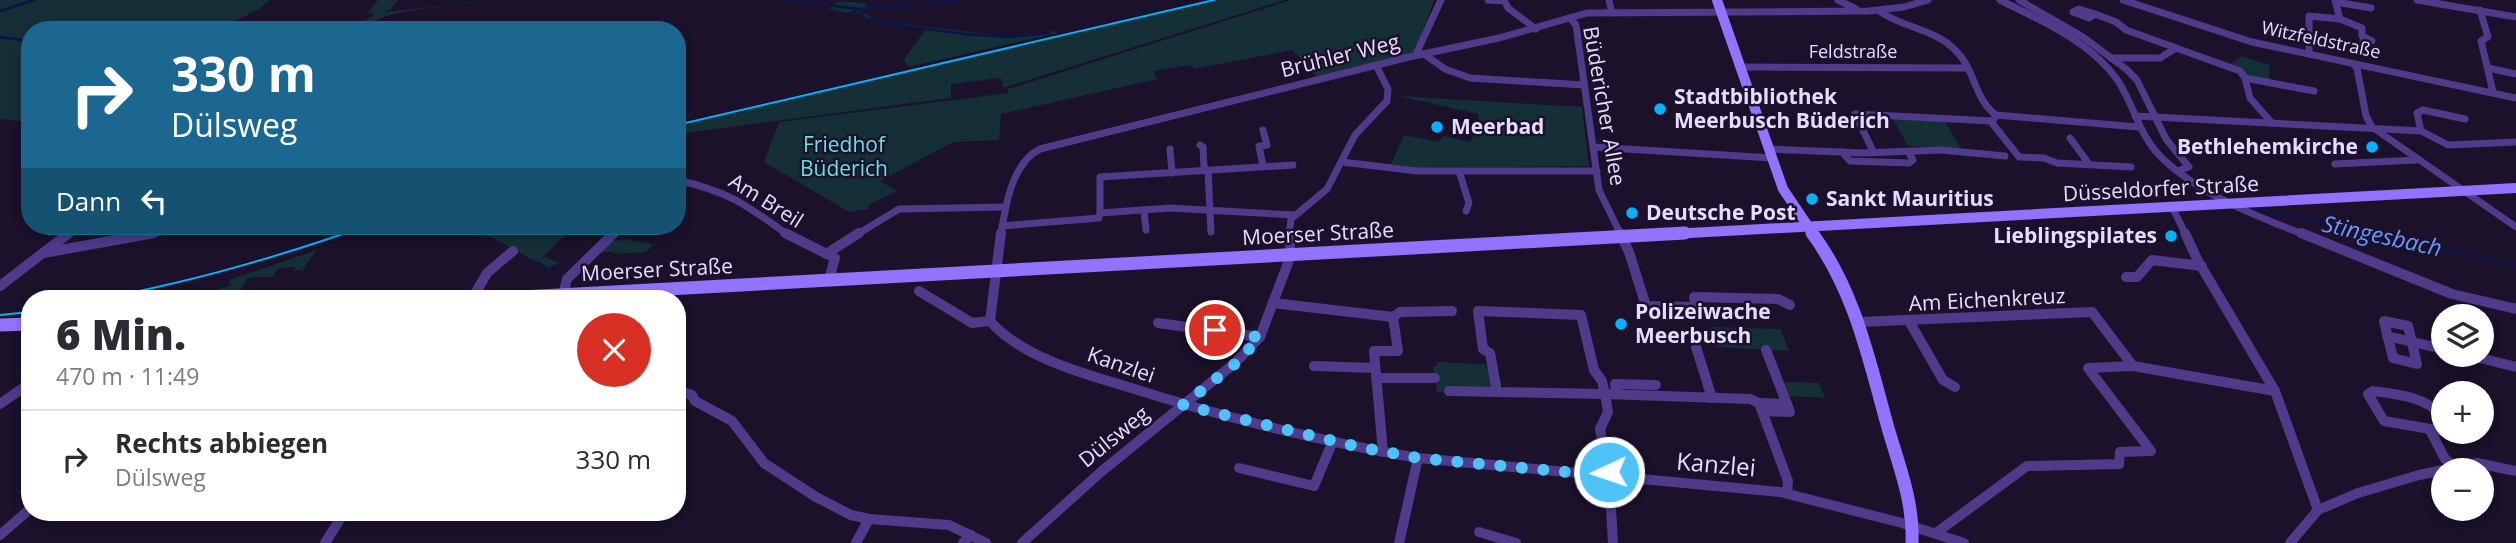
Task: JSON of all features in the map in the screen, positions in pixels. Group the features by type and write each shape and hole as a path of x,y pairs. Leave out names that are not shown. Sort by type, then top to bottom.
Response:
{"main road":[{"path":"1717,0 1788,201 1833,264 1850,297 1905,485 1912,543"},
{"name":"Düsseldorfer Straße","path":"1809,227 2516,188"},
{"name":"Moerser Straße","path":"652,290 1809,227"},
{"path":"0,325 21,324"}],"street":[{"path":"1441,0 1417,52 1445,69 1469,78 1584,85"},
{"path":"1488,0 1504,1 1508,8 1536,29"},
{"path":"1609,0 1612,13"},
{"path":"1838,0 1857,11"},
{"path":"2000,0 2067,36 2117,78 2138,127 2149,144 2177,171 2233,204 2452,294 2516,309"},
{"path":"2019,0 2083,37 2113,58 2137,80 2166,139 2189,167 2177,171"},
{"name":"Witzfeldstraße","path":"2123,0 2232,36 2354,65 2516,98"},
{"path":"2417,0 2516,17"},
{"name":"Brühler Weg","path":"994,271 1006,207 1018,168 1030,154 1040,149 1328,77 1377,68 1382,64 1422,54 1536,29 1587,13 1879,11 1903,8 1923,1"},
{"path":"2340,19 2335,1 2371,8"},
{"path":"2480,10 2488,37 2482,41 2493,92"},
{"path":"1879,11 1951,45 1959,53 1994,118 2002,139 2013,147 2019,157 2131,167"},
{"path":"2095,14 2116,22 2126,30 2240,71 2245,78 2250,97 2272,123"},
{"path":"2309,54 2309,16 2340,19 2362,29 2362,36 2372,41 2363,41 2363,48"},
{"name":"Büdericher Allee","path":"1570,18 1576,25 1602,199 1622,237"},
{"path":"2097,59 2160,58 2176,48"},
{"path":"2354,65 2357,68 2366,116 2372,127 2516,227"},
{"name":"Feldstraße","path":"1740,67 1967,68"},
{"path":"1291,255 1289,225 1294,215 1327,189 1355,135 1389,96 1377,68"},
{"path":"2488,68 2516,74"},
{"path":"2245,78 2314,92"},
{"path":"2421,131 2417,113 2423,110 2465,119"},
{"path":"1873,151 1855,114 1994,118 2138,127"},
{"path":"2135,116 2421,131 2448,145 2516,142"},
{"path":"1263,166 1259,146 1267,145 1264,130"},
{"path":"2070,138 2089,164"},
{"path":"1200,145 1203,147 1205,168 1208,171 1212,232"},
{"path":"1594,147 1771,153 1909,153 1913,149 2005,156"},
{"path":"1170,149 1172,173"},
{"path":"1842,152 1850,161 1909,163 1913,160 1909,153"},
{"path":"2335,164 2416,160"},
{"path":"1342,162 1418,171 1597,171"},
{"path":"1002,226 1100,218 1100,177 1293,165"},
{"path":"1459,171 1469,203 1466,211"},
{"name":"Am Breil","path":"686,182 716,189 740,200 793,239 831,256"},
{"path":"1100,213 1144,211 1149,207 1168,206 1176,209 1294,215"},
{"path":"829,280 831,256 899,209 1006,207"},
{"path":"2172,207 2202,266 2275,391 2318,510"},
{"path":"1144,211 1146,230"},
{"path":"0,286 67,235"},
{"path":"44,253 146,235"},
{"path":"564,290 567,279 613,235"},
{"path":"1622,237 1646,306 1697,307 1694,297 1779,299 1790,304"},
{"path":"477,290 487,272 513,251"},
{"name":"Dülsweg","path":"1022,543 1102,471 1236,363 1260,337 1291,255"},
{"path":"2126,277 2137,277 2152,260 2202,266"},
{"path":"919,291 972,323 990,321 994,271"},
{"path":"1273,303 1393,317 1400,312 1452,311"},
{"path":"1497,392 1490,353 1483,349 1478,311 1581,315 1594,369 1602,381 1608,412 1600,429 1609,476 1613,543"},
{"name":"Am Eichenkreuz","path":"1858,322 2092,313 2133,366"},
{"path":"1382,452 1374,351 1398,351 1393,317"},
{"name":"Kanzlei","path":"990,321 994,328 1011,342 1085,374 1183,405 1333,442 1418,458 1787,494 1912,526 1964,543"},
{"path":"1909,321 1943,380 1955,387"},
{"path":"2384,321 2408,326 2417,364 2392,358 2388,336 2384,321"},
{"path":"1158,323 1260,337"},
{"path":"2388,336 2431,346"},
{"path":"1696,347 1712,398"},
{"path":"1449,391 1750,399 1761,407 1790,412 1766,350"},
{"path":"2494,362 2516,367"},
{"path":"1314,366 1435,378"},
{"path":"1936,533 2027,466 2119,464 2120,452 2151,451 2088,368 2133,366 2275,391"},
{"path":"1617,394 1615,384 1656,386"},
{"path":"0,404 21,389"},
{"path":"2431,405 2373,391 2368,394 2384,421 2431,432"},
{"path":"686,393 692,395 695,401 732,421 764,463 851,514 869,519 949,525 967,539 986,543"},
{"path":"1761,407 1788,481 1787,494"},
{"path":"1240,468 1314,486 1333,442"},
{"path":"1399,543 1418,458"},
{"path":"2494,466 2516,471"},
{"path":"2290,543 2318,510 2358,493 2431,473"},
{"path":"0,535 21,517"},
{"path":"856,543 869,519"},
{"path":"325,543 340,521"},
{"path":"1479,532 1516,543"}],"green space":[{"path":"0,0 269,0 259,9 235,21 21,21 21,121 0,119"},
{"path":"378,0 398,0 391,9 384,12 496,0 404,12 376,21 364,21 375,14 368,13"},
{"path":"964,0 862,9 862,12 878,21 1010,37 1055,31 1057,33 909,67 904,59 926,29 878,23 855,10 847,13 829,9 839,1 865,3 866,7"},
{"path":"1218,0 1285,0 1003,88 1001,78 951,84 951,98 686,133 686,124"},
{"name":"Friedhof Büderich","path":"1291,0 1434,0 1415,54 1317,77 1292,50 1194,69 1190,65 1153,71 1157,79 1001,114 999,140 953,142 880,181 897,191 870,204 868,209 849,212 764,162 779,122 1008,93 1008,89"},
{"path":"2242,56 2269,65 2270,82 2252,78 2230,64"},
{"path":"1399,96 1582,107 1589,166 1420,168 1391,164 1404,135 1439,142 1443,136 1470,142 1479,125 1478,114"},
{"path":"1891,116 1943,118 1961,149 1908,146"},
{"path":"487,235 565,235 542,258 559,263 548,268"},
{"path":"613,240 653,244 646,252 599,252"},
{"path":"317,250 302,270 294,271 295,267 279,268 272,277 247,278 241,290 216,290 231,285 229,280"},
{"path":"1710,327 1781,329 1789,351 1717,347"},
{"path":"1437,362 1485,364 1486,368 1490,369 1496,390 1437,392 1433,366 1437,366"},
{"path":"1783,382 1819,383 1825,398 1788,396"}],"waterway":[{"path":"0,11 34,0"},
{"path":"786,0 826,5"},
{"path":"858,9 959,0"},
{"path":"834,6 858,9"},
{"path":"858,9 865,18 881,23 965,34 1008,37 1049,33"},
{"path":"0,37 21,40"},
{"name":"Stingesbach","path":"2248,207 2516,265"},
{"path":"539,263 561,277 563,282"}],"tram line":[{"path":"686,123 1214,0"},
{"path":"141,290 233,268 339,235"},
{"path":"0,315 21,313"}],"place":[{"name":"Stadtbibliothek Meerbusch Büderich","path":"1660,109"},
{"name":"Meerbad","path":"1437,127"},
{"name":"Bethlehemkirche","path":"2372,147"},
{"name":"Sankt Mauritius","path":"1812,199"},
{"name":"Deutsche Post","path":"1632,213"},
{"name":"Lieblingspilates","path":"2171,236"},
{"name":"Polizeiwache Meerbusch","path":"1621,324"}],"route":[{"path":"1215,330 1214,332 1260,337 1236,363 1183,405 1359,447 1418,458 1609,476 1609,472"}]}
